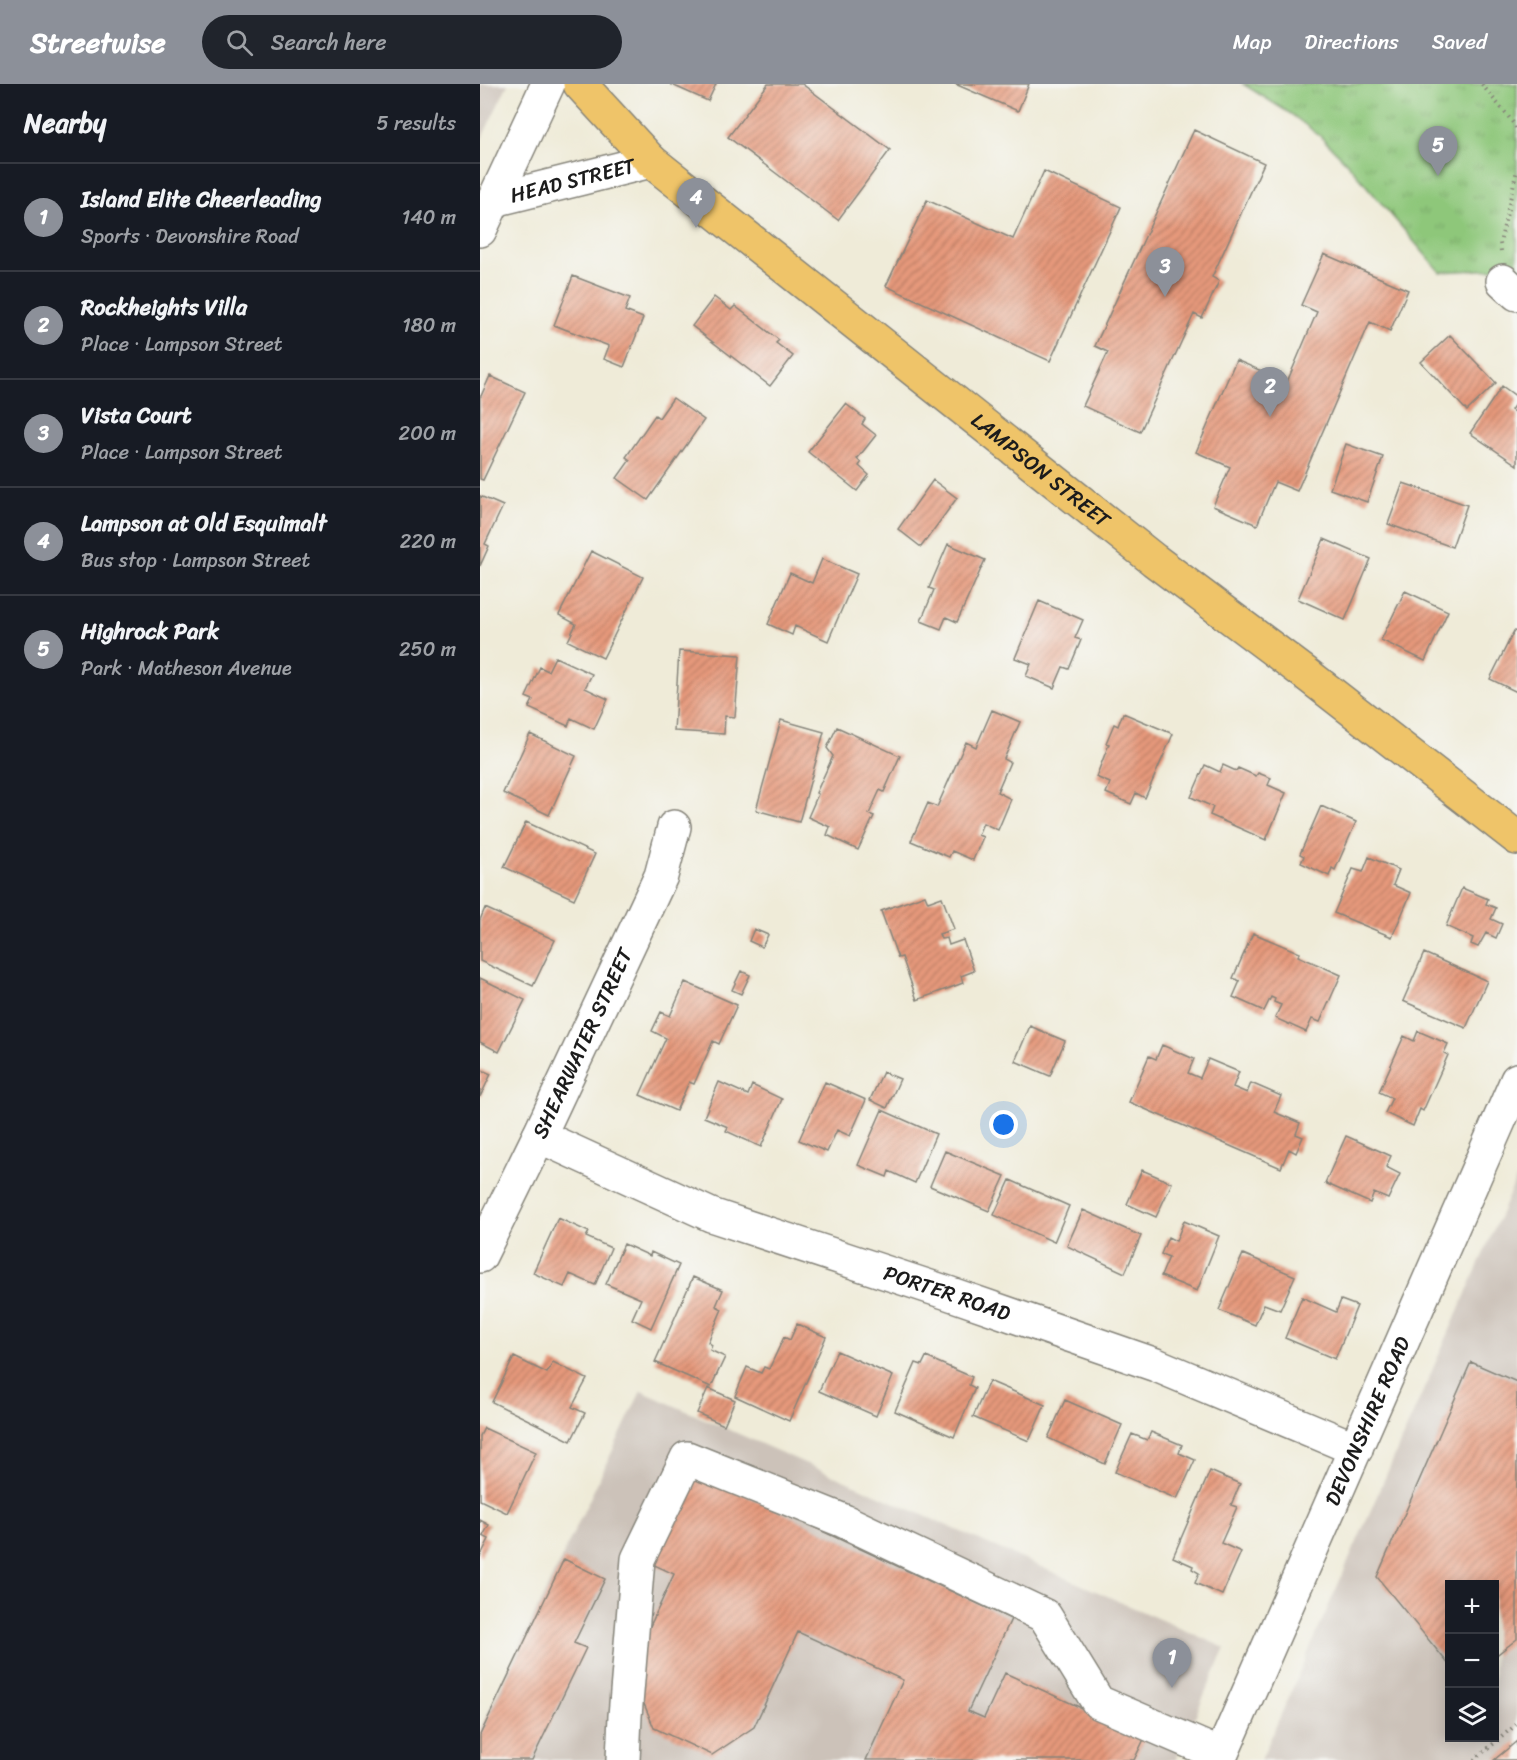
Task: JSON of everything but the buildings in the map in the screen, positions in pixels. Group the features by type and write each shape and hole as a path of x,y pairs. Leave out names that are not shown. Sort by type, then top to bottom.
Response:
{"main road":[{"name":"LAMPSON STREET","path":"580,84 651,161 1154,560 1305,673 1517,838"}],"street":[{"path":"480,230 548,84"},
{"name":"HEAD STREET","path":"495,200 651,161"},
{"name":"SHEARWATER STREET","path":"480,1256 661,876 674,827"},
{"name":"DEVONSHIRE ROAD","path":"1220,1757 1517,1080"},
{"name":"PORTER ROAD","path":"539,1136 711,1215 1156,1365 1356,1449"},
{"path":"623,1760 638,1559 687,1458 844,1521 1045,1616 1098,1702 1220,1757"}],"path":[{"path":"1482,84 1508,113 1517,129"},
{"path":"1510,288 1500,243 1517,170"},
{"path":"1474,1760 1517,1724"}],"shaded area":[{"path":"480,84 508,84 480,142"},
{"path":"1517,1177 1517,1760 1261,1760"},
{"path":"641,1391 1225,1648 1176,1760 480,1760 480,1729"}],"green space":[{"path":"1243,84 1517,84 1517,268 1440,272 1346,162 1320,136 1291,114"}],"place":[{"name":"Highrock Park","path":"1438,176"},
{"name":"Lampson at Old Esquimalt","path":"696,228"},
{"name":"Vista Court","path":"1165,297"},
{"name":"Rockheights Villa","path":"1270,417"},
{"name":"Island Elite Cheerleading","path":"1172,1688"}]}
